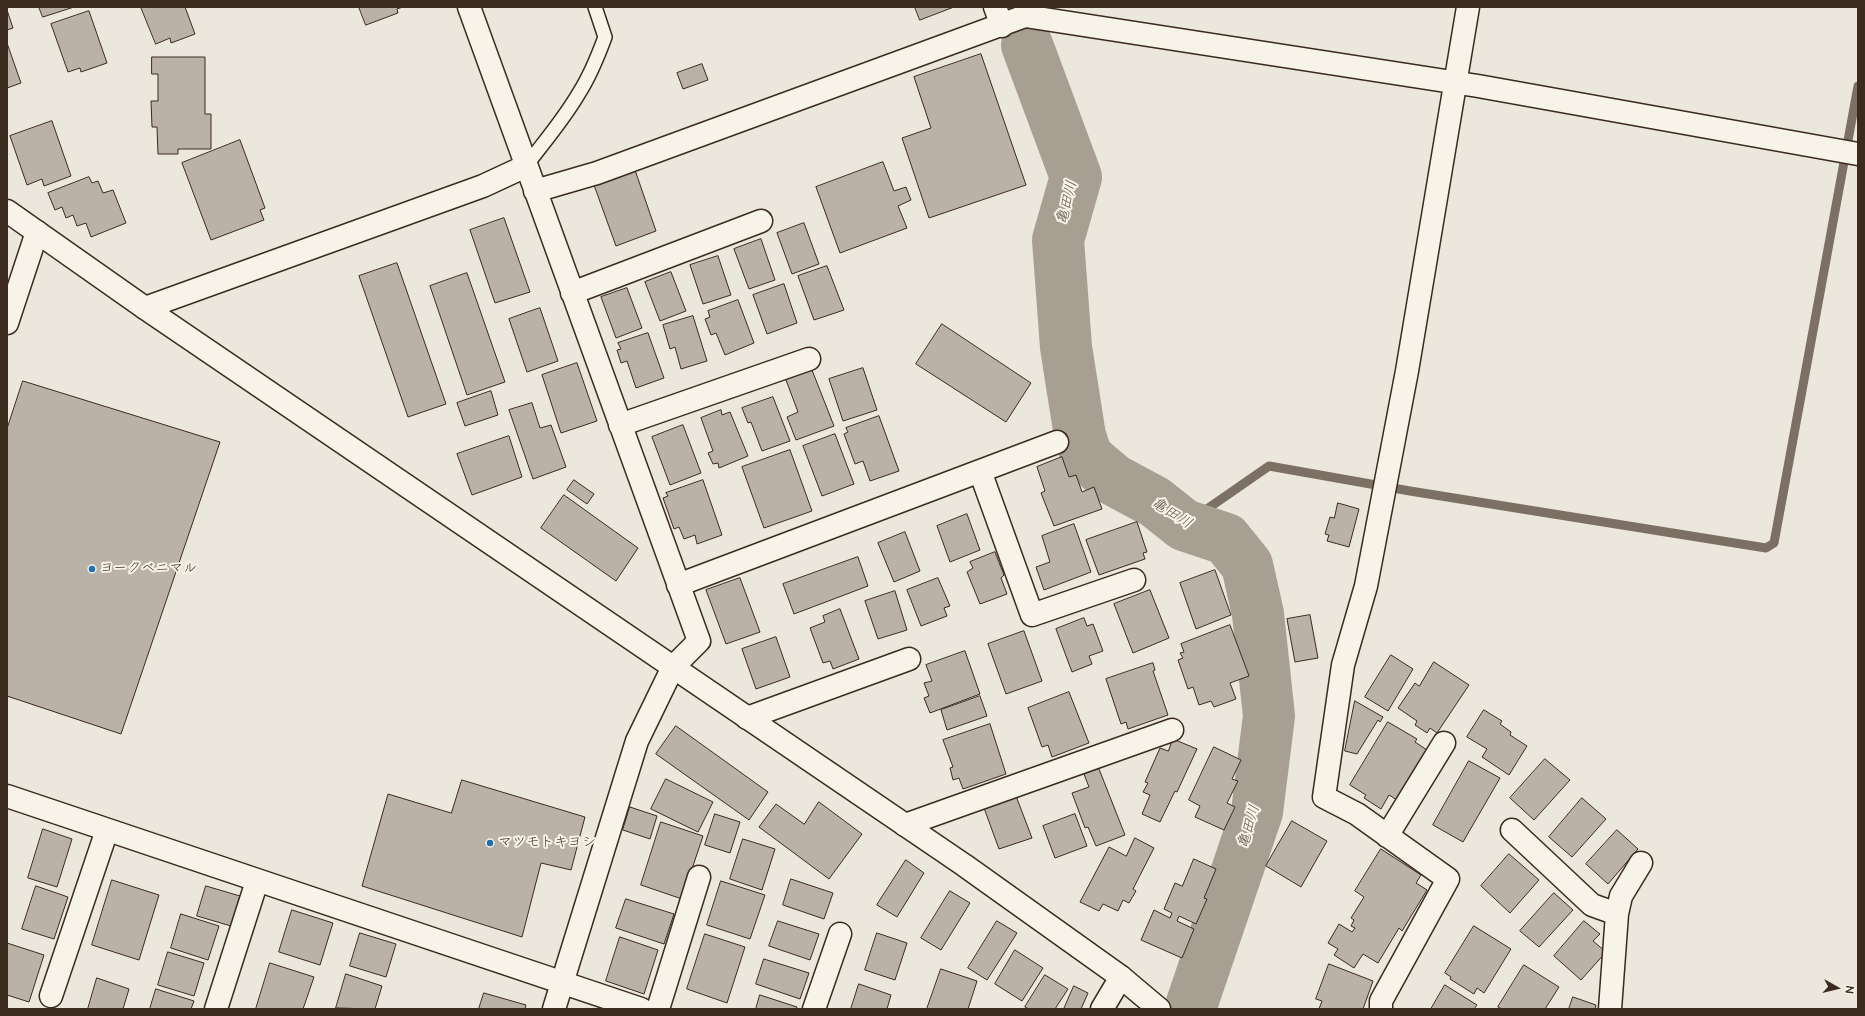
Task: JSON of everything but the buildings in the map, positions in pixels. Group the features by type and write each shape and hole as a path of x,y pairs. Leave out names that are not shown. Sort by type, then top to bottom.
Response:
{"street":[{"path":"469,7 699,641 673,667 637,741 554,1009"},
{"path":"1381,1009 1381,1001 1448,879 1357,814 1324,797 1343,665 1366,586 1407,371 1468,7"},
{"path":"535,191 597,173 998,16 1025,16 1455,83 1858,154"},
{"path":"145,308 483,186 526,166"},
{"path":"7,211 145,308 905,825 1121,977 1159,1009"},
{"path":"572,293 761,222"},
{"path":"7,322 14,275 37,232"},
{"path":"620,425 809,359"},
{"path":"678,585 1057,442"},
{"path":"980,471 1032,614 1134,580"},
{"path":"747,718 909,659"},
{"path":"905,825 1172,730"},
{"path":"1387,836 1444,743"},
{"path":"7,796 562,984 641,1009"},
{"path":"51,996 107,830"},
{"path":"1512,830 1592,905 1617,914"},
{"path":"1610,1009 1617,914 1621,896 1641,863"},
{"path":"658,1009 699,877"},
{"path":"216,1009 257,881"},
{"path":"814,1009 840,934"},
{"path":"1102,1009 1121,977"}],"lane":[{"path":"526,166 562,120 580,92 606,37 595,7"}],"waterway":[{"name":"亀田川","path":"1027,45 1076,177 1058,240 1066,347 1080,436 1087,457 1114,480 1155,502 1184,525 1226,539 1247,565 1258,614 1269,716 1257,812 1190,1009"},
{"path":"1184,525 1269,466 1410,491 1766,548 1774,543 1858,86"}],"place":[{"name":"ヨークベニマル","path":"92,569"},
{"name":"マツモトキヨシ","path":"490,843"}]}
